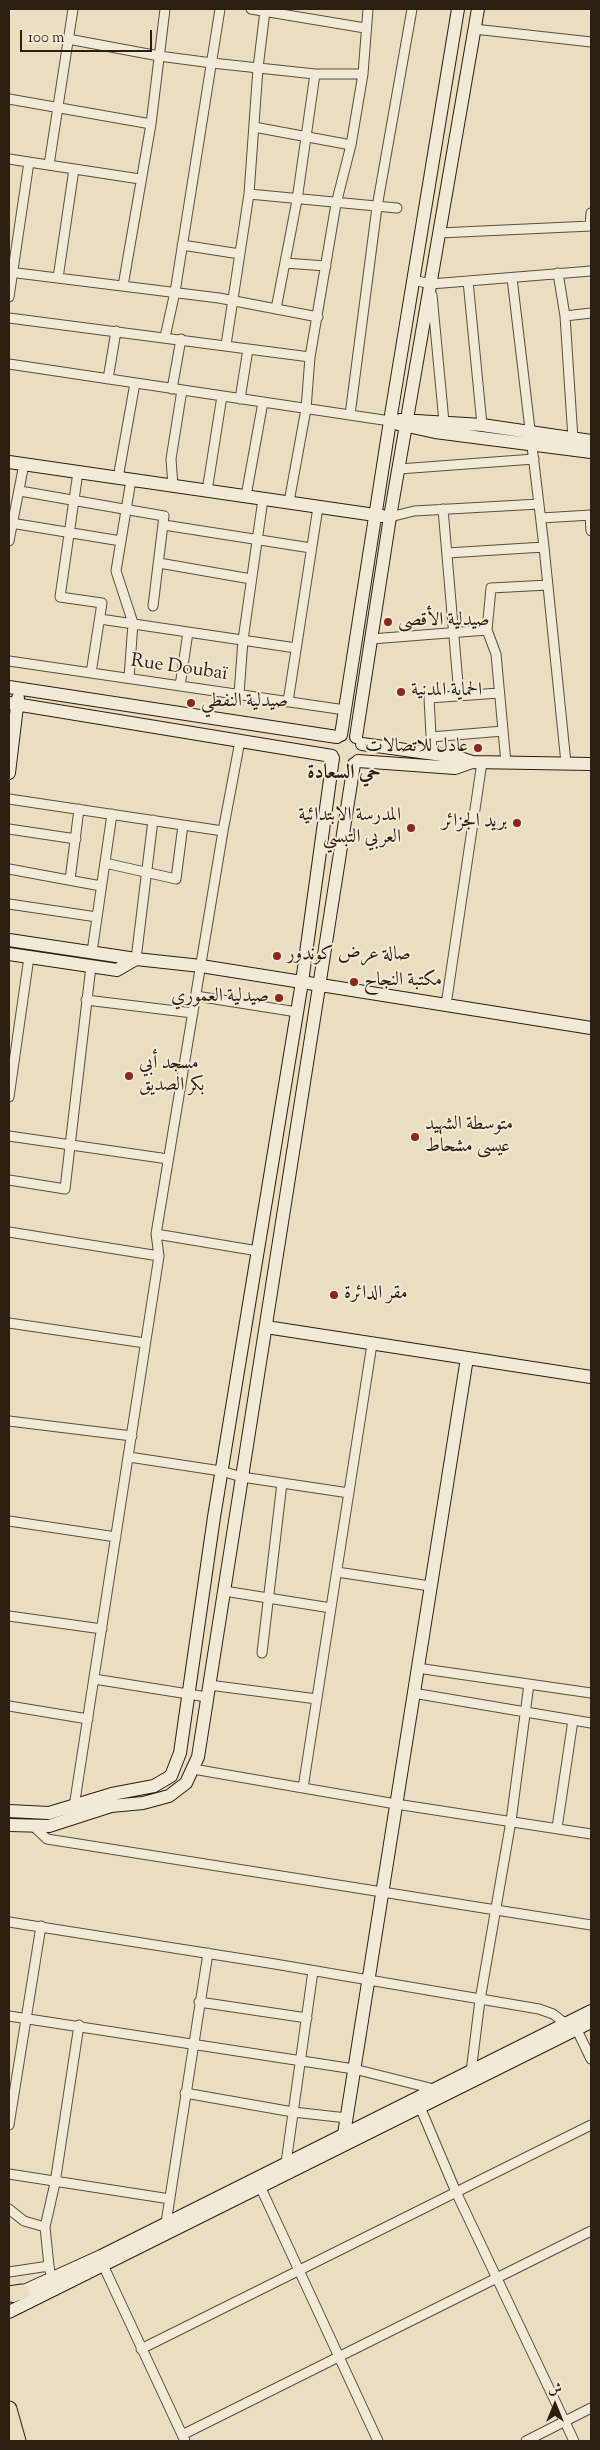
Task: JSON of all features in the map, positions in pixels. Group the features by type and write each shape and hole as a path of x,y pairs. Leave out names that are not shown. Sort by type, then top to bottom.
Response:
{"main road":[{"path":"9,1811 49,1813 112,1794 154,1786 171,1776 180,1753 222,1471 302,982 332,757 331,748 339,736 345,710 390,421 458,9"},
{"path":"9,1825 49,1826 111,1806 143,1803 169,1796 186,1783 198,1757 356,762 362,753 358,740 390,517 478,9"},
{"path":"390,421 531,438 591,441"},
{"path":"407,423 444,422 482,425 591,452"},
{"path":"9,462 390,517"},
{"path":"9,772 13,688 339,736 477,762 591,764"},
{"path":"12,703 332,757 345,766 356,762 455,768 477,762"},
{"path":"9,940 136,959 201,966 591,1028"},
{"path":"9,954 117,970 136,959"},
{"path":"266,1327 591,1377"},
{"path":"344,2134 467,1358"},
{"path":"13,2295 52,2280 166,2223 259,2183 420,2107 571,2027 591,2011"},
{"path":"9,2312 259,2183 286,2163 434,2089 571,2027 591,2022"},
{"path":"9,2409 18,2441"}],"street":[{"path":"49,165 73,9"},
{"path":"123,286 150,124 165,9"},
{"path":"165,337 175,292 220,9"},
{"path":"251,9 365,28"},
{"path":"289,502 306,409 310,357 336,204 351,145 362,74 368,9"},
{"path":"350,415 377,206 412,9"},
{"path":"226,345 249,194 258,68 265,11"},
{"path":"474,29 591,42"},
{"path":"68,39 159,56 258,68 314,74 362,74"},
{"path":"276,309 297,200 314,74"},
{"path":"9,99 150,124"},
{"path":"254,127 351,145"},
{"path":"9,159 140,178"},
{"path":"9,297 11,272 29,162"},
{"path":"58,278 74,168"},
{"path":"249,194 336,204 397,208"},
{"path":"439,233 591,226 591,213"},
{"path":"182,245 240,254"},
{"path":"285,263 326,266"},
{"path":"413,280 431,284 591,271"},
{"path":"11,272 232,300 318,317"},
{"path":"558,273 564,316 573,439"},
{"path":"512,278 541,518 566,763"},
{"path":"468,281 482,425"},
{"path":"431,284 444,422"},
{"path":"564,316 591,313"},
{"path":"9,318 310,357"},
{"path":"108,379 116,331"},
{"path":"173,486 171,459 181,339"},
{"path":"240,399 248,348"},
{"path":"9,364 390,421"},
{"path":"118,478 135,383"},
{"path":"207,491 222,396"},
{"path":"246,496 263,402"},
{"path":"399,469 534,459"},
{"path":"9,541 24,464"},
{"path":"78,472 60,597 102,603 91,673"},
{"path":"129,678 133,623 116,572 131,480"},
{"path":"20,491 164,516 153,606"},
{"path":"239,694 243,640 263,499"},
{"path":"390,517 414,511 539,504"},
{"path":"288,702 318,506"},
{"path":"443,510 459,695"},
{"path":"541,518 591,515 591,532"},
{"path":"11,523 121,540"},
{"path":"164,525 312,548"},
{"path":"447,553 544,548"},
{"path":"158,562 252,578"},
{"path":"506,763 496,654 487,630 490,588 548,585"},
{"path":"100,619 296,648"},
{"path":"371,639 487,630"},
{"path":"180,686 188,632"},
{"name":"Rue Doubaï","path":"9,661 345,710"},
{"path":"432,754 428,698 499,693"},
{"path":"431,737 503,731"},
{"path":"74,1806 159,1256 156,1234 223,830 240,741"},
{"path":"446,1005 477,762"},
{"path":"9,799 223,830"},
{"path":"70,880 80,809"},
{"path":"92,952 112,814"},
{"path":"136,959 152,820"},
{"path":"105,863 176,879 184,825"},
{"path":"9,829 76,839"},
{"path":"9,869 101,886"},
{"path":"9,904 97,918"},
{"path":"9,1097 29,957"},
{"path":"9,1180 65,1189 72,1145 91,966"},
{"path":"196,996 297,1012"},
{"path":"86,1000 193,1013"},
{"path":"9,1136 168,1159"},
{"path":"9,1232 159,1256"},
{"path":"156,1234 258,1251"},
{"path":"9,1323 145,1343"},
{"path":"303,1788 372,1344"},
{"path":"9,1421 132,1436"},
{"path":"129,1457 349,1493"},
{"path":"262,1653 282,1483"},
{"path":"9,1520 116,1537"},
{"path":"337,1572 430,1586"},
{"path":"224,1591 331,1608"},
{"path":"9,1616 102,1629"},
{"path":"417,1668 591,1693"},
{"path":"94,1678 190,1694 208,1691 317,1699"},
{"path":"471,2072 480,2000 510,1821 529,1684"},
{"path":"413,1693 591,1723"},
{"path":"9,1706 88,1719"},
{"path":"557,1828 573,1720"},
{"path":"193,1769 396,1804 591,1834"},
{"path":"32,1825 47,1839 591,1925"},
{"path":"9,1922 208,1953 544,2011 571,2027 591,2059"},
{"path":"9,2125 41,1926"},
{"path":"166,2223 192,2043 208,1953"},
{"path":"286,2163 313,1971"},
{"path":"199,2002 307,2018"},
{"path":"9,2016 80,2025 354,2069 434,2089"},
{"path":"52,2280 48,2266 45,2227 55,2183 80,2025"},
{"path":"9,2065 19,2066"},
{"path":"185,2093 293,2112 346,2118"},
{"path":"420,2107 456,2192 574,2441"},
{"path":"141,2349 591,2125"},
{"path":"9,2174 55,2183 170,2199"},
{"path":"259,2183 378,2441"},
{"path":"9,2209 24,2221 45,2227"},
{"path":"102,2265 183,2438 339,2357 591,2231"},
{"path":"9,2272 48,2266"},
{"path":"526,2441 591,2408"}],"place":[{"name":"صيدلية الأقصى","path":"388,622"},
{"name":"الحماية المدنية","path":"401,692"},
{"name":"صيدلية النفطي","path":"191,703"},
{"name":"عادل للاتصالات","path":"478,748"},
{"name":"بريد الجزائر","path":"517,823"},
{"name":"المدرسة الابتدائية العربي التبسي","path":"411,828"},
{"name":"صالة عرض كوندور","path":"277,956"},
{"name":"مكتبة النجاح","path":"354,982"},
{"name":"صيدلية العموري","path":"279,998"},
{"name":"مسجد أبي بكر الصديق","path":"129,1076"},
{"name":"متوسطة الشهيد عيسى مشحاط","path":"415,1137"},
{"name":"مقر الدائرة","path":"334,1295"}],"district":[{"name":"حي السعادة","path":"344,775"}]}
